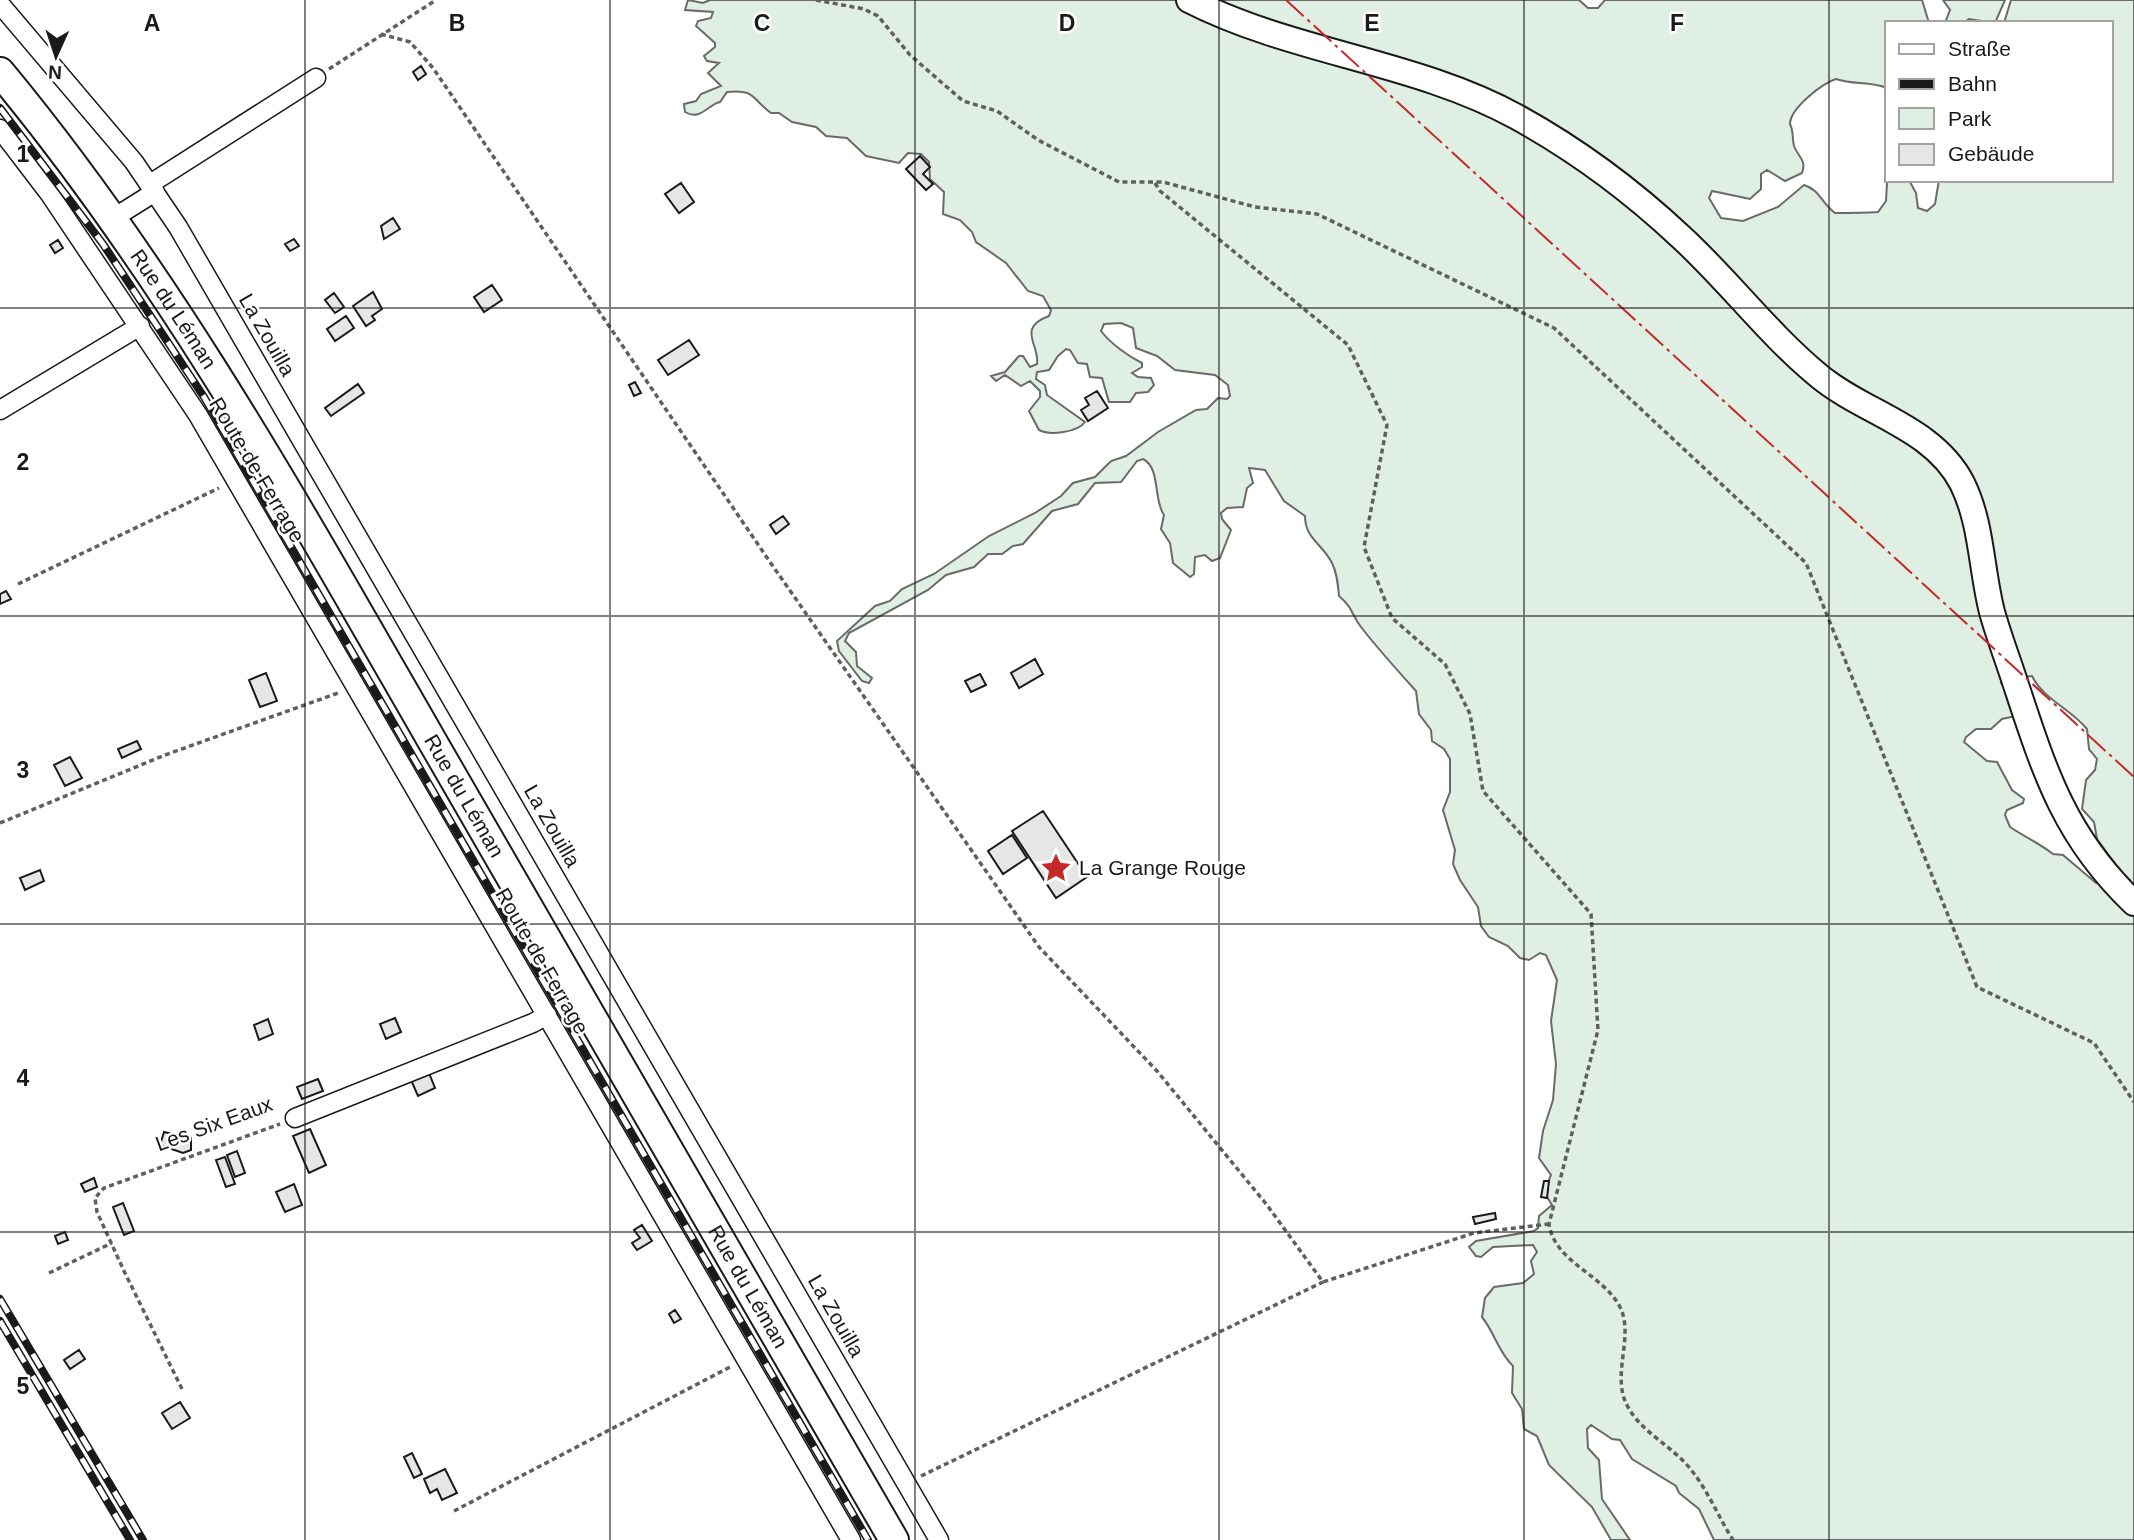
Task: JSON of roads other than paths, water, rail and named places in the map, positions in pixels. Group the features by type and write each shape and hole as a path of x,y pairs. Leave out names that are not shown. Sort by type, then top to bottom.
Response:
{"main road":[{"name":"Rue du Léman","path":"0,72 112,219 198,347 270,463 894,1540"}],"street":[{"path":"1189,0 1223,16 1319,50 1461,93 1516,117 1561,145 1656,214 1780,342 1824,380 1941,452 1970,500 1992,610 2053,791 2079,840 2134,903"},
{"name":"La Zouilla","path":"0,4 153,188 232,318 939,1540"},
{"path":"112,219 153,188 316,78"},
{"name":"Route de Ferrage","path":"0,129 50,193 140,326 237,480 851,1540"},
{"path":"0,410 140,326"},
{"name":"Les Six Eaux","path":"295,1118 533,1023 547,1015"}],"railway":[{"path":"0,108 103,244 204,397 868,1540"},
{"path":"0,1299 143,1540"},
{"path":"0,1321 130,1540"}],"place":[{"name":"La Grange Rouge","path":"1056,868"}]}
